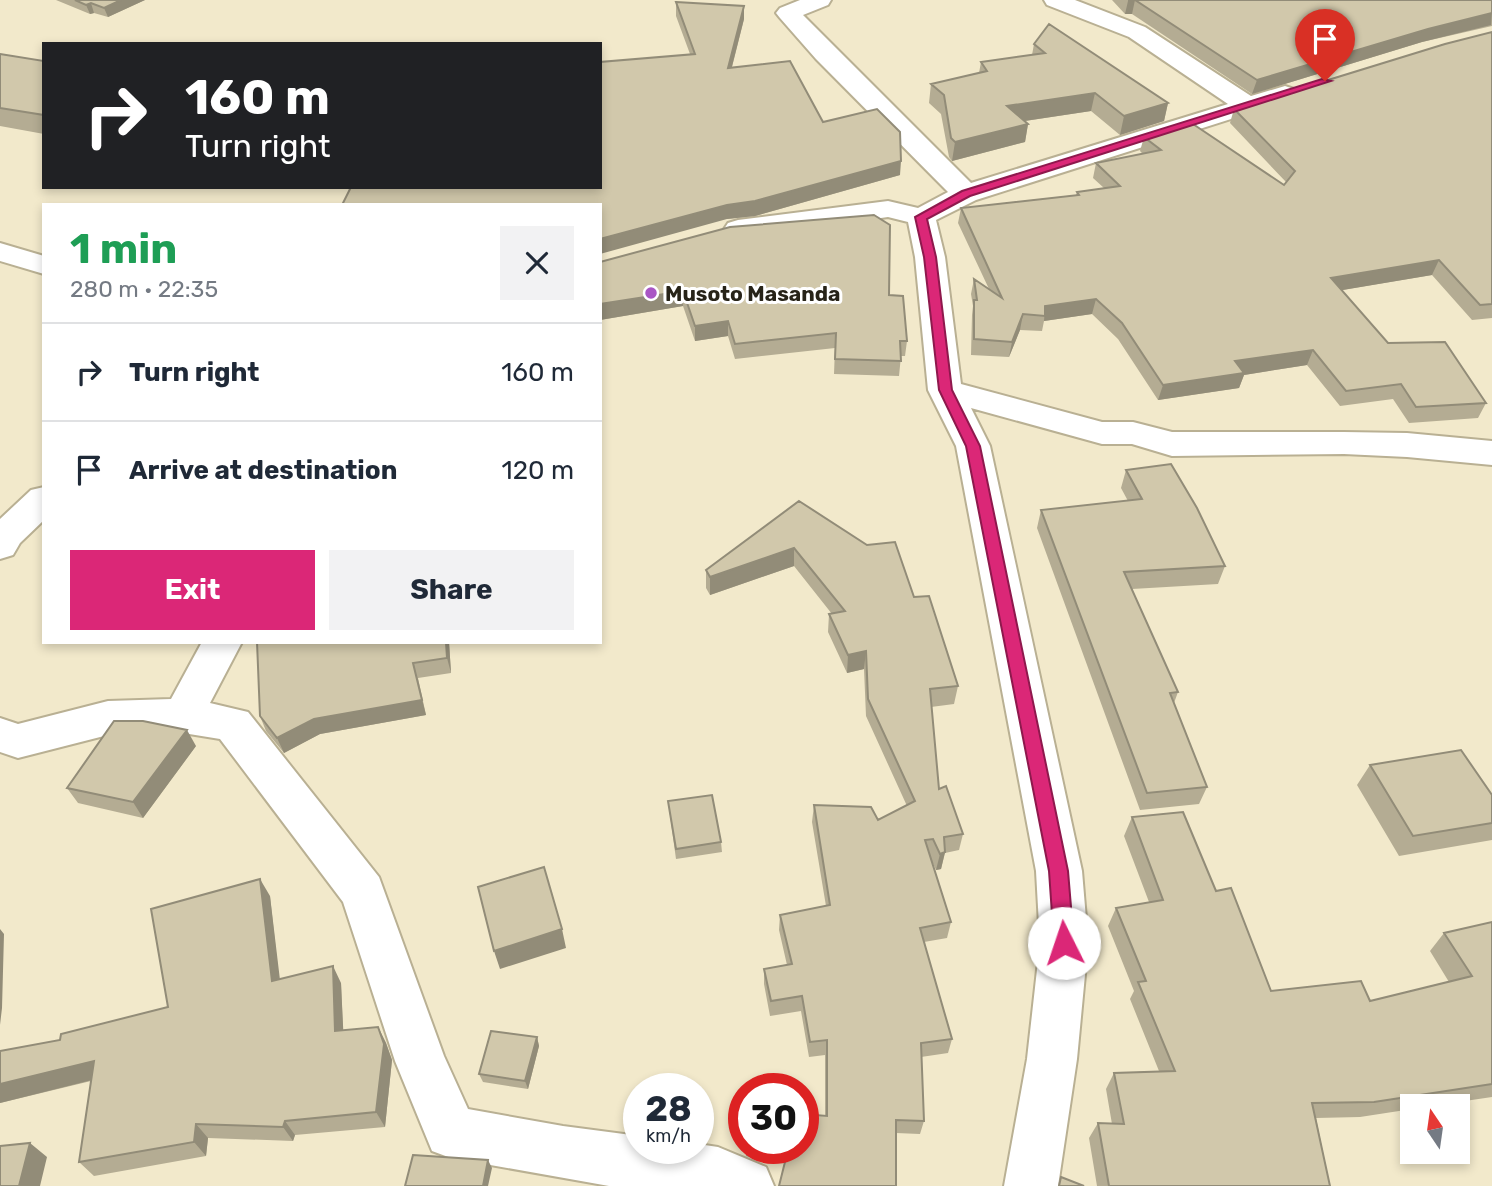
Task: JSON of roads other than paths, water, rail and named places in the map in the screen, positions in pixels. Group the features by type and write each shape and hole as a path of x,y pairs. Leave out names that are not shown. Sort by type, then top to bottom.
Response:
{"street":[{"path":"820,0 788,13 825,54 966,194"},
{"path":"1055,0 1137,32 1247,105"},
{"path":"717,233 888,209 921,217 966,194 1312,85"},
{"path":"921,217 930,257 946,390 973,446 1059,871 1064,943 1052,1059 1031,1186"},
{"path":"0,252 42,264"},
{"path":"946,390 1102,433 1133,433 1172,444 1369,444 1492,453"},
{"path":"0,546 6,535 42,501"},
{"path":"183,716 221,644"},
{"path":"0,735 18,741 108,718 183,716 233,724 363,892 420,1061 450,1132 563,1153 718,1174 747,1186"}],"place":[{"name":"Musoto Masanda","path":"651,293"}]}
